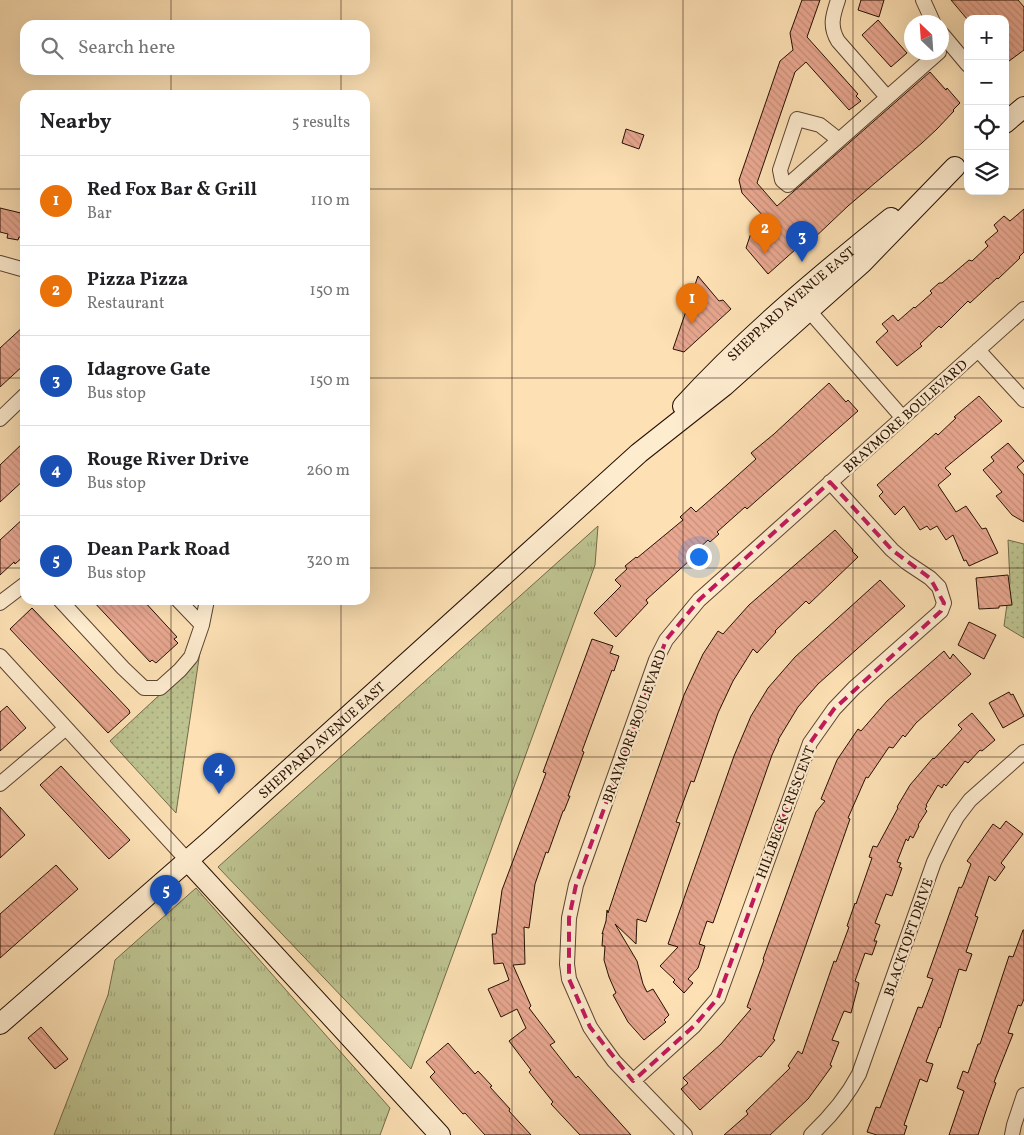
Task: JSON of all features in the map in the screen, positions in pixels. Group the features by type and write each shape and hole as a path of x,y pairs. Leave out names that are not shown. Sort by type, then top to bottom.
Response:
{"main road":[{"name":"SHEPPARD AVENUE EAST","path":"0,1024 188,861 639,453 724,386 802,304 862,263 962,161"},
{"path":"188,861 440,1135"}],"street":[{"path":"838,0 832,22 833,32 838,41 887,97"},
{"path":"923,0 930,15"},
{"path":"949,50 964,63"},
{"path":"839,140 820,125 797,119 780,170 782,180 788,185 839,140 887,97 927,60"},
{"path":"0,263 20,269"},
{"path":"802,304 902,417"},
{"name":"BRAYMORE BOULEVARD","path":"684,1135 614,1061 594,1033 569,978 567,964 569,918 576,885 656,660 666,640 699,600 1024,310"},
{"path":"978,350 1024,400"},
{"path":"0,419 20,400"},
{"name":"HILLBECK CRESCENT","path":"633,1081 694,1026 718,998 799,772 815,735 834,709 868,675 941,611 944,603 939,587 930,578 892,550 830,482"},
{"path":"0,603 20,588"},
{"path":"65,605 144,688 160,688 191,658 202,625 206,605"},
{"path":"183,605 202,625"},
{"path":"0,656 188,861"},
{"path":"0,784 66,728"},
{"name":"BLACKTOFT DRIVE","path":"811,1135 840,1104 852,1088 859,1074 934,862 957,817 977,794 1024,752"},
{"path":"1012,1135 1024,1095"}],"highlighted area":[{"path":"830,482 892,550 930,578 944,603 941,611 834,709 810,743 718,998 694,1026 633,1081 590,1027 569,979 569,918 576,885 666,640 699,600"}],"green space":[{"path":"598,526 595,565 411,1069 218,867"},
{"path":"1008,540 1024,544 1024,638 1004,626 1010,582"},
{"path":"201,645 176,813 110,741 182,674"},
{"path":"196,888 390,1108 380,1135 54,1135 108,995 115,960"}],"building":[{"path":"802,0 820,0 807,37 858,94 856,96 861,101 849,110 806,62 795,72 757,183 777,206 930,72 960,103 922,143 848,206 811,241 797,251 796,249 768,274 746,248 752,230 765,218 742,193 739,180 780,61 793,50 790,33"},
{"path":"861,0 884,0 879,17 858,10"},
{"path":"951,0 1018,0 1024,7 1024,50 1009,61 1009,15 964,15"},
{"path":"878,20 904,50 904,56 891,67 862,35"},
{"path":"626,129 644,135 639,149 622,143"},
{"path":"0,208 20,213 20,237 18,240 7,238 8,234 0,232"},
{"path":"1024,209 1024,252 1020,258 970,303 968,301 941,328 939,326 920,344 922,346 897,366 876,342 888,331 882,324 893,315 898,321 915,308 932,293 930,291 939,283 942,283 969,260 972,261 988,246 985,242 998,231 994,225 1004,216 1010,221"},
{"path":"698,276 719,301 723,300 731,309 684,352 673,349"},
{"path":"20,330 20,369 0,387 0,348"},
{"path":"829,383 846,402 848,400 858,411 747,509 745,507 717,532 719,534 710,542 708,540 687,559 689,561 646,600 648,603 616,637 594,613 621,586 615,580 627,569 625,566 683,520 680,517 691,507 696,512 756,459 751,453"},
{"path":"979,396 1002,421 945,468 951,474 938,485 956,512 966,506 982,529 986,528 998,553 969,566 966,560 964,561 953,535 946,540 937,526 930,530 927,526 920,530 904,506 895,515 879,496 883,492 877,485 936,433 938,435 956,418 954,417"},
{"path":"1008,443 1024,461 1017,467 1024,475 1024,522 1012,515 996,496 1002,492 983,470 994,461 991,457"},
{"path":"20,446 20,484 0,502 0,465"},
{"path":"20,522 20,560 15,564 14,562 0,575 0,540"},
{"path":"835,530 858,557 809,604 806,601 775,631 757,653 753,649 733,681 718,713 694,782 691,781 676,822 680,823 646,922 637,919 636,944 615,924 637,961 647,992 653,989 669,1015 664,1020 666,1022 644,1040 628,1022 613,995 616,993 604,960 605,946 602,946 602,934 607,910 608,913 684,695 703,654 718,631 723,634 749,605"},
{"path":"1008,575 1012,605 979,609 976,578"},
{"path":"880,580 905,606 818,684 798,707 778,740 713,923 707,921 699,944 705,946 698,968 688,979 693,983 684,993 673,982 675,980 660,966 678,947 668,944 734,756 751,716 768,688 795,657"},
{"path":"97,605 148,605 177,637 174,639 178,643 156,663 152,660 150,662"},
{"path":"32,608 129,710 130,713 108,733 10,629"},
{"path":"969,622 996,635 984,659 958,645"},
{"path":"592,639 613,646 610,653 619,656 582,751 584,752 568,796 570,796 548,853 546,852 535,884 529,928 524,927 525,964 513,965 531,1006 529,1008 555,1042 550,1045 576,1078 578,1076 631,1135 580,1135 551,1104 553,1102 529,1072 531,1070 509,1041 526,1028 517,1009 501,1017 488,989 509,980 503,963 494,964 492,934 496,934 502,890 546,773 543,772"},
{"path":"944,651 950,659 953,654 971,674 916,723 905,737 903,735 893,748 889,747 868,778 866,777 848,818 850,819 773,1039 775,1040 761,1057 759,1056 700,1110 681,1089 688,1083 683,1078 721,1044 751,1009 747,1007 763,959 816,812 825,801 821,799 837,760 858,729 861,731 887,701"},
{"path":"1009,692 1011,695 1013,694 1024,716 1003,728 989,703"},
{"path":"7,706 26,728 0,751 0,712"},
{"path":"972,713 995,740 982,751 980,750 968,763 965,761 946,786 944,784 942,788 938,785 926,805 925,809 927,811 918,825 913,838 910,836 908,841 906,839 897,862 901,863 899,867 902,868 892,896 886,894 875,923 880,925 874,941 877,941 872,955 865,953 855,981 859,983 851,1013 844,1011 832,1040 839,1042 830,1065 832,1066 808,1099 770,1135 724,1135 748,1114 746,1111 790,1068 788,1066 798,1051 802,1054 834,961 836,962 849,927 847,926 872,858 869,857 873,846 877,847 910,785 933,758 962,729 958,725"},
{"path":"61,766 130,840 109,859 40,785"},
{"path":"0,807 25,835 0,858"},
{"path":"1006,821 1023,834 1001,863 1005,867 995,881 989,876 975,916 978,917 966,952 972,954 966,971 959,969 940,1028 926,1062 933,1064 927,1082 920,1079 904,1125 907,1126 904,1135 877,1135 867,1132 876,1107 880,1108 918,1007 922,1008 933,979 927,977 959,887 961,888 963,885 971,864 967,861 993,824 1000,829"},
{"path":"56,865 78,889 0,958 0,914"},
{"path":"1023,930 1024,999 1021,1006 1018,1005 1008,1033 1013,1034 994,1082 996,1083 978,1135 949,1135 964,1091 957,1088 963,1071 968,1073 978,1044 980,1044 1009,956 1013,957"},
{"path":"41,1027 68,1059 55,1069 28,1038"},
{"path":"448,1043 475,1074 478,1071 492,1086 490,1087 510,1109 509,1111 531,1135 485,1135 465,1113 463,1114 430,1077 435,1072 426,1062"}],"place":[{"name":"Pizza Pizza","path":"765,254"},
{"name":"Idagrove Gate","path":"802,262"},
{"name":"Red Fox Bar & Grill","path":"692,324"},
{"name":"Rouge River Drive","path":"219,794"},
{"name":"Dean Park Road","path":"166,916"}]}
